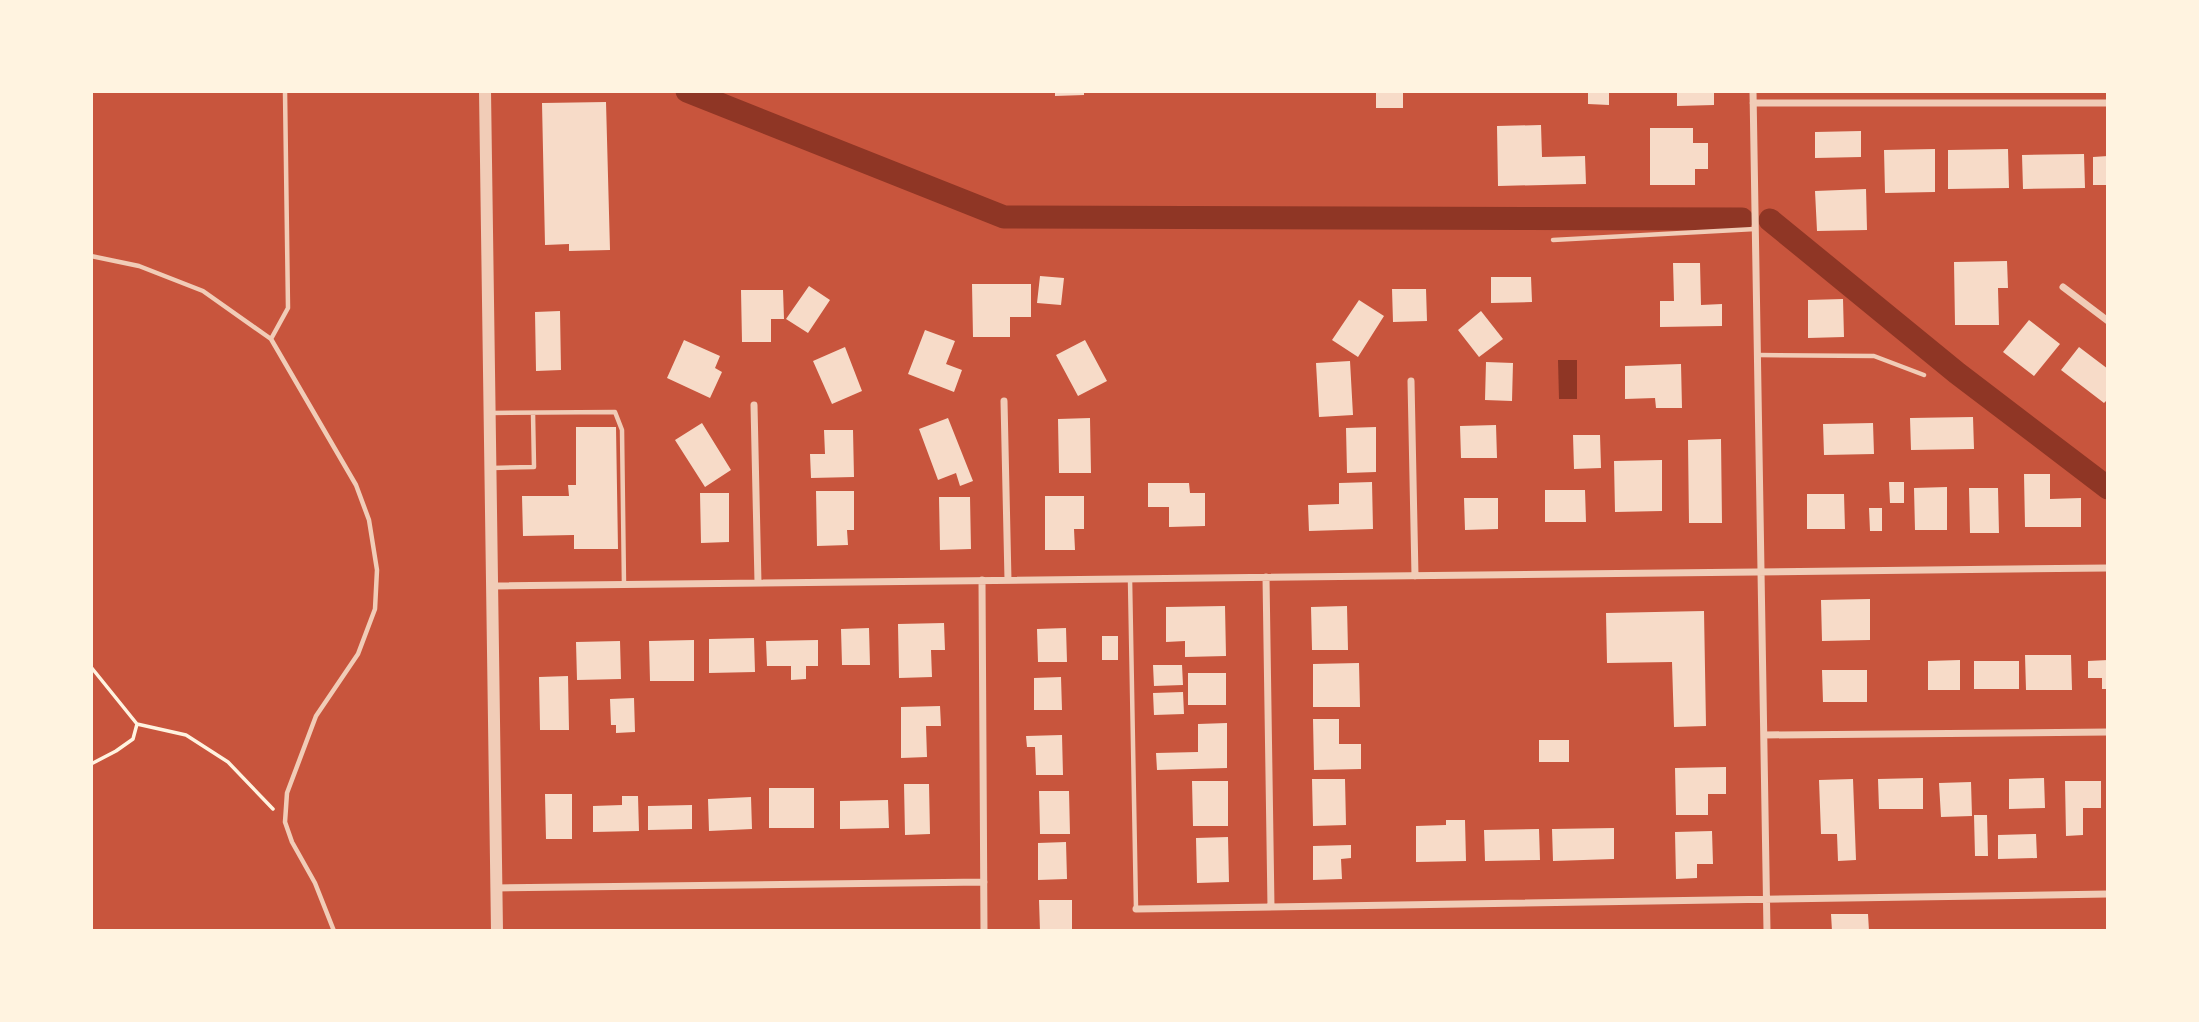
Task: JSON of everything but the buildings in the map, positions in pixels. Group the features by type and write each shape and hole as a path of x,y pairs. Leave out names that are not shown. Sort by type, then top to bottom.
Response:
{"street":[{"path":"485,91 497,931"},
{"path":"1753,91 1767,931"},
{"path":"1754,103 2108,103"},
{"path":"2063,287 2108,321"},
{"path":"1411,381 1415,576"},
{"path":"1004,401 1007,580"},
{"path":"754,405 758,583"},
{"path":"494,586 2108,568"},
{"path":"1266,577 1272,907"},
{"path":"982,580 984,931"},
{"path":"1764,736 2108,732"},
{"path":"496,888 984,882"},
{"path":"1136,909 2108,894"}],"lane":[{"path":"271,339 288,308 285,91"},
{"path":"1553,240 1756,229"},
{"path":"91,256 139,266 203,290 271,339 356,485 369,520 377,570 375,609 358,654 316,716 288,793 285,822 292,842 315,883 334,931"},
{"path":"1758,355 1874,356 1924,375"},
{"path":"490,468 534,467 533,412"},
{"path":"490,413 615,412 622,430 624,585"},
{"path":"1130,579 1136,909"}],"path":[{"path":"91,667 137,724 186,735 228,762 285,822"},
{"path":"91,764 133,739 137,724"}],"shaded area":[{"path":"1558,360 1577,360 1577,399 1559,399"}],"waterway":[{"path":"687,91 1004,217 1742,219"},
{"path":"1770,220 1957,373 2108,488"}]}
